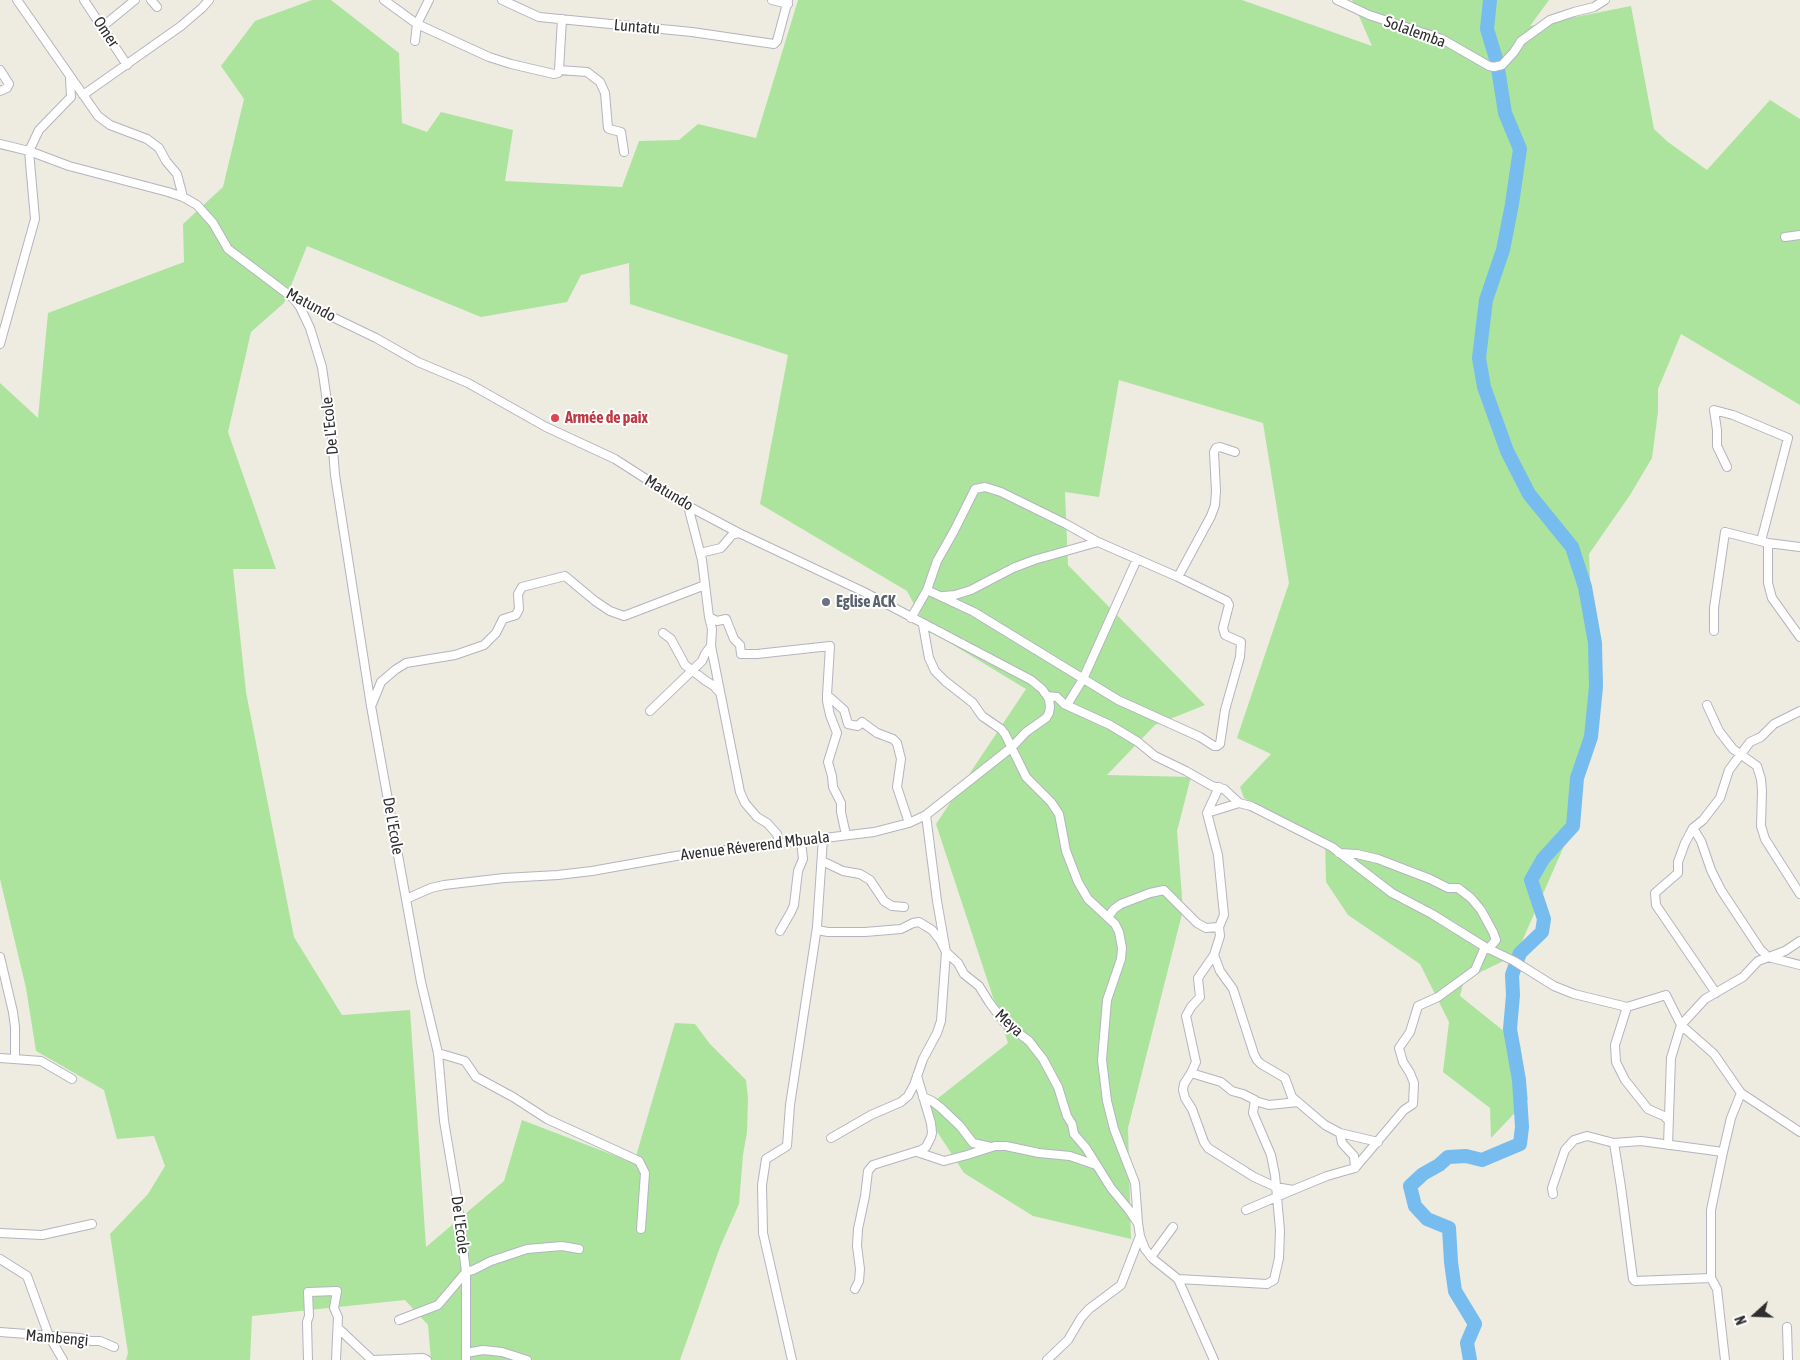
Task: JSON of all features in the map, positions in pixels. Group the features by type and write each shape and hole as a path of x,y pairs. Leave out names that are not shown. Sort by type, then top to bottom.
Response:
{"street":[{"path":"16,0 41,33 90,107 103,121 147,139 159,148 166,161 177,174 183,197"},
{"name":"Omer","path":"84,0 128,65"},
{"path":"102,27 135,0"},
{"path":"83,95 181,26 209,0"},
{"path":"384,0 417,24 489,57 554,74 558,73 559,70 562,19"},
{"path":"415,41 417,24 429,0"},
{"name":"Luntatu","path":"502,0 538,17 692,32 776,43 788,2"},
{"path":"772,0 788,2"},
{"name":"Solalemba","path":"1337,0 1369,15 1442,39 1488,66 1498,66 1514,52 1521,41 1550,20 1594,8 1605,0"},
{"path":"0,70 9,84 8,88 0,91"},
{"path":"559,70 587,72 600,82 605,93 608,128 609,130 621,132 624,152"},
{"path":"0,344 35,219 29,151 39,130 71,97 70,78"},
{"name":"Matundo","path":"0,144 29,151 69,166 183,197 197,205 207,215 228,249 293,298 376,338 418,362 468,382 546,427 615,459 688,506 739,533 869,595 1031,680 1047,696 1057,697 1066,705 1110,725 1138,742 1155,756 1212,786 1224,789 1239,803 1251,806 1339,852"},
{"path":"1785,237 1800,235"},
{"name":"De L'Ecole","path":"293,298 300,307 310,328 322,367 332,436 335,475 371,706 421,982 438,1053 444,1121 457,1198 466,1272 466,1356"},
{"path":"1727,467 1717,446 1714,410 1733,415 1788,438 1764,542 1768,583 1772,598 1800,637"},
{"path":"1178,577 1215,505 1215,449 1222,447 1235,452"},
{"path":"911,618 927,590 937,561 975,489 985,487 1001,492 1098,542 1227,601 1225,635 1241,642 1237,671 1225,710 1221,740 1217,746 1212,745 1200,737 1118,700 959,603 927,590"},
{"path":"688,506 700,553 712,629 711,646 740,792 745,803 757,817 767,823 777,834 780,844"},
{"path":"1714,631 1714,608 1725,532 1764,542 1800,548"},
{"path":"700,553 721,548 732,535 739,533"},
{"path":"942,596 955,595 971,590 1034,560 1098,542"},
{"path":"1066,705 1083,679 1136,559"},
{"path":"371,706 381,682 406,663 455,655 484,645 496,633 503,619 516,615 519,609 518,594 522,587 565,576 595,601 610,611 624,616 705,585"},
{"path":"709,617 717,621 726,619 734,639 740,645 741,654 830,646 827,701 830,715 838,733 828,762 835,792 841,803 846,835"},
{"path":"923,625 928,658 935,671 974,703 982,716 1001,729 1026,777 1059,814 1066,851 1078,882 1088,898 1108,917 1120,932 1121,959 1105,1011 1102,1060 1114,1129 1135,1183 1138,1224 1145,1249 1151,1257 1178,1279 1214,1360"},
{"path":"663,633 671,639 686,665 714,686 720,693"},
{"path":"650,712 693,671 711,646"},
{"path":"827,694 844,710 848,724 858,726 862,722 877,733 894,739 901,759 897,787 909,823"},
{"path":"1047,696 1049,699 1049,713"},
{"name":"Avenue Réverend Mbuala","path":"406,899 444,885 504,878 592,872 676,856 883,831 909,823 926,815 1012,747 1026,732 1046,718 1049,713 1066,705"},
{"path":"1707,706 1719,732 1733,749 1757,766 1760,772 1761,826 1765,838 1800,894"},
{"path":"1716,993 1660,912 1655,898 1658,890 1678,872 1681,850 1693,828 1703,820 1720,798 1729,770 1750,742 1761,737 1774,724 1800,711"},
{"path":"1219,787 1207,813 1218,856 1224,915 1219,927 1220,936 1214,955 1198,978 1200,997 1186,1016 1196,1062 1184,1084 1184,1094 1190,1104 1204,1142 1215,1153 1254,1177 1276,1187 1293,1190"},
{"path":"1207,813 1239,803"},
{"path":"831,1138 871,1115 901,1102 911,1090 923,1059 941,1022 946,952 937,901 926,815"},
{"path":"1693,828 1701,841 1711,870 1721,890 1750,935 1768,957 1800,965"},
{"path":"792,1360 763,1233 762,1185 766,1159 787,1146 790,1105 817,930 823,838"},
{"path":"780,931 792,912 794,904 798,871 803,859 800,841"},
{"path":"1246,1210 1327,1176 1355,1168 1404,1110 1413,1104 1414,1083 1398,1048 1410,1032 1418,1006 1438,997 1475,970 1486,948 1496,940 1481,910 1471,898 1458,888 1448,888 1430,878 1387,862 1357,854 1339,852"},
{"path":"1339,852 1392,893 1432,914 1486,948 1560,989 1627,1007 1666,994 1681,1025 1714,1054 1741,1093 1800,1132"},
{"path":"822,861 843,871 860,874 870,880 884,900 892,906 904,907"},
{"path":"1108,917 1114,909 1122,904 1150,893 1164,890 1197,923 1206,928 1219,927"},
{"name":"Meya","path":"817,930 828,932 865,932 906,928 910,924 919,922 932,930 946,952 958,963 968,978 979,986 1004,1022 1028,1041 1043,1059 1058,1086 1074,1134 1086,1148 1111,1188 1138,1224"},
{"path":"1668,1145 1671,1058 1681,1025 1705,999 1744,977 1758,961 1785,951 1800,941"},
{"path":"1214,955 1220,971 1234,989 1254,1054 1260,1064 1285,1078 1292,1097 1325,1125 1340,1134 1378,1142"},
{"path":"0,957 15,1027 15,1058"},
{"path":"0,997 10,997"},
{"path":"1627,1007 1616,1045 1616,1062 1624,1080 1648,1110 1664,1116 1668,1120"},
{"path":"438,1053 465,1061 476,1077 548,1119 639,1161 645,1173 641,1230"},
{"path":"0,1058 41,1061 72,1079"},
{"path":"1191,1073 1221,1082 1232,1091 1254,1098 1255,1101 1270,1105 1298,1102"},
{"path":"855,1290 859,1281 860,1269 857,1246 858,1229 868,1171 872,1165 917,1152 926,1147 932,1133 931,1122 917,1074"},
{"path":"1726,1360 1717,1289 1711,1278 1711,1210 1723,1152 1741,1093"},
{"path":"923,1097 941,1108 960,1126 973,1143 991,1147 1006,1146 1039,1153 1060,1154 1097,1165"},
{"path":"1178,1279 1267,1284 1274,1280 1279,1258 1280,1230 1276,1187 1271,1154 1253,1113 1255,1101"},
{"path":"1340,1134 1342,1143 1354,1156 1355,1168"},
{"path":"1553,1194 1553,1183 1564,1150 1574,1140 1588,1136 1614,1143 1642,1141 1723,1152"},
{"path":"1614,1143 1622,1187 1633,1279 1635,1281 1711,1278"},
{"path":"917,1152 944,1161 967,1156 991,1147"},
{"path":"0,1233 42,1235 92,1224"},
{"path":"1151,1257 1172,1227"},
{"path":"1047,1360 1068,1340 1081,1318 1089,1309 1121,1285 1140,1236"},
{"path":"400,1320 438,1305 466,1272 527,1249 562,1246 579,1249"},
{"path":"0,1259 27,1276 49,1336 63,1360"},
{"path":"308,1360 308,1292 337,1291 334,1308 338,1317 336,1360"},
{"path":"1786,1327 1788,1360"},
{"path":"338,1328 372,1360 423,1358 428,1360"},
{"name":"Mambengi","path":"0,1332 86,1339 100,1341 114,1347"},
{"path":"466,1356 483,1350 502,1352 527,1360"}],"green space":[{"path":"312,0 331,0 399,53 402,123 427,132 441,112 513,130 505,181 622,187 639,141 679,140 698,124 756,138 798,0 1242,0 1372,46 1352,0 1549,0 1530,26 1631,6 1654,129 1668,142 1707,170 1770,100 1800,119 1800,405 1681,334 1658,389 1658,412 1652,458 1630,495 1589,554 1594,673 1579,812 1516,955 1464,980 1460,996 1520,1044 1528,1099 1491,1138 1490,1108 1443,1072 1449,1022 1420,964 1348,915 1326,882 1325,839 1244,798 1240,787 1271,754 1237,738 1289,583 1263,423 1119,380 1099,497 1065,492 1068,565 1205,705 1155,725 1107,775 1191,777 1177,831 1183,910 1128,1128 1131,1239 1033,1216 964,1173 923,1110 1008,1043 936,824 1026,689 927,629 907,591 760,504 788,355 630,304 629,263 581,275 567,302 481,317 307,246 284,303 251,332 228,432 276,569 233,569 246,692 294,937 342,1015 410,1010 426,1247 504,1181 522,1120 634,1163 675,1023 695,1024 710,1044 746,1080 748,1098 747,1132 739,1204 720,1247 680,1360 431,1360 428,1325 405,1300 252,1316 250,1360 126,1360 128,1353 110,1234 148,1194 165,1166 154,1136 117,1139 104,1090 36,1051 26,988 0,879 0,383 38,418 48,313 184,262 183,224 223,187 244,99 221,66 255,21"}],"waterway":[{"path":"1470,1360 1467,1343 1475,1324 1455,1291 1449,1228 1427,1219 1415,1206 1410,1186 1423,1174 1439,1165 1448,1157 1466,1156 1482,1160 1520,1144 1522,1127 1519,1080 1510,1029 1513,995 1512,975 1520,953 1542,932 1544,919 1531,880 1543,859 1573,826 1577,778 1591,737 1596,687 1595,643 1585,587 1572,547 1529,494 1507,451 1484,387 1479,358 1486,300 1503,250 1520,149 1505,113 1497,62 1487,29 1490,0"}],"place":[{"name":"Armée de paix","path":"555,418"},
{"name":"Eglise ACK","path":"826,602"}]}
